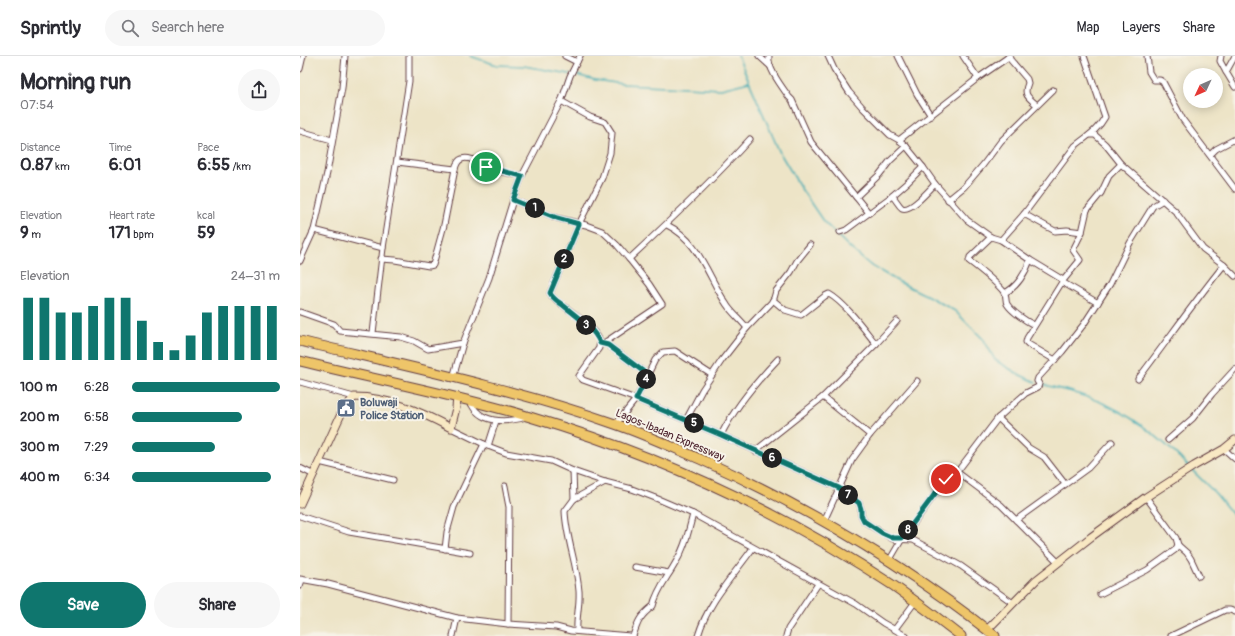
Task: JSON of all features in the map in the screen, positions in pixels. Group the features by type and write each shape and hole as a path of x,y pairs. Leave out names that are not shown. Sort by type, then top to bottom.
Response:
{"highway":[{"name":"Lagos-Ibadan Expressway","path":"300,341 509,391 616,424 745,479 824,521 889,561 991,633"},
{"path":"300,361 457,397 528,416 591,436 699,479 806,533 894,587 961,636"}],"street":[{"path":"300,69 303,56"},
{"path":"300,261 314,230 327,173 346,56"},
{"path":"373,334 381,259 409,81 409,56"},
{"path":"565,56 577,62"},
{"path":"454,378 463,344 489,278 522,176 560,101 580,56"},
{"path":"759,56 770,66"},
{"path":"768,56 770,66 780,84 792,100 811,142 870,213"},
{"path":"828,56 834,69 849,92 890,135 906,146 948,200 967,220 991,237 1001,240 1098,303"},
{"path":"898,56 917,94 931,116"},
{"path":"963,56 978,78"},
{"path":"1001,240 1024,214 1075,146 1090,135 1101,124 1105,117 1084,56"},
{"path":"1147,56 1151,76 1154,80 1160,80 1163,82 1183,120 1235,189"},
{"path":"1221,56 1220,61 1235,87"},
{"path":"1226,72 1235,56"},
{"path":"899,140 978,78 1009,57 1027,79 1028,83 1025,89 1026,93 1028,97 1037,105"},
{"path":"948,200 964,186 983,165 1001,141 1053,90"},
{"path":"560,101 590,117 605,122 612,133 610,153 602,178 579,224 550,293 552,298 574,313 602,343 648,375"},
{"path":"300,131 332,140"},
{"path":"1090,135 1095,135 1122,164 1175,211 1203,249 1224,265 1235,276"},
{"path":"630,259 667,225 720,172 750,139"},
{"path":"1210,155 1216,149 1235,139"},
{"path":"856,196 879,175 890,160 906,146"},
{"path":"381,259 429,266 433,265 444,225 455,169 458,161 461,159 466,158 476,161 486,167 522,176"},
{"path":"397,162 455,169"},
{"path":"1055,360 1028,344 1027,338 1062,281 1080,260 1073,250 1082,232 1087,210 1101,193 1109,176 1122,164"},
{"path":"840,232 846,230 892,196 923,167"},
{"path":"892,196 906,209 911,207 935,184"},
{"path":"513,200 557,218 602,232 630,259 662,304 602,343 579,376 583,380 636,399 686,420 839,488 859,503 861,515 864,521 882,533 893,538 913,540 961,566 1013,602"},
{"path":"889,561 902,538 946,479 958,472 998,418 1026,393 1038,387 1038,378 1055,360 1084,324 1110,284 1130,243 1153,206 1163,200"},
{"path":"1024,214 1055,231 1067,230 1082,232"},
{"path":"667,225 677,229 689,241 709,270 719,292 728,306 747,328"},
{"path":"314,230 383,248"},
{"path":"991,237 970,257 969,261 985,273 1004,293 1006,302 1009,306 1023,319 1034,325"},
{"path":"686,420 702,390 722,360 747,328 773,300 776,291 810,245"},
{"path":"1004,293 1012,288 1026,270 1030,260"},
{"path":"1138,379 1176,331 1198,298 1224,265"},
{"path":"773,300 785,310 801,315 825,296 829,294 834,296 876,344"},
{"path":"300,312 334,324 340,331 401,337 414,341 428,349 463,344"},
{"path":"755,451 823,397 897,321"},
{"path":"616,424 636,399 655,360 663,352 675,351 712,375"},
{"path":"721,435 726,423 754,385 778,359"},
{"path":"1168,440 1193,418 1235,369"},
{"path":"824,521 852,460 870,435 917,381"},
{"path":"300,382 354,397 371,397 400,405 428,415 451,428 506,453 551,460 573,471 652,496 694,514 856,604 883,623 906,636"},
{"path":"300,504 342,412 354,397"},
{"path":"451,428 457,397"},
{"path":"823,397 870,435"},
{"path":"470,401 473,408 480,414 496,421 511,421 528,416"},
{"path":"998,418 1029,448 1044,457 1065,484"},
{"path":"445,549 447,532 454,507 486,445 496,421"},
{"path":"991,633 1013,602 1058,562 1146,497 1184,472 1224,449 1235,440"},
{"path":"1016,520 1088,468 1112,442"},
{"path":"1224,449 1235,459"},
{"path":"319,462 392,480"},
{"path":"300,468 314,475"},
{"path":"573,471 574,499"},
{"path":"958,472 1001,505 1058,562"},
{"path":"577,631 576,620 579,592 576,565 565,511 574,499 606,482"},
{"path":"505,486 510,507 508,624"},
{"path":"1146,497 1176,538 1178,545 1187,553 1199,576"},
{"path":"633,636 636,625 642,615 653,606 659,588 676,562 694,514"},
{"path":"300,516 349,532 470,553"},
{"path":"1100,594 1146,570 1175,550 1178,545"},
{"path":"698,636 701,626 716,597 753,548"},
{"path":"635,568 668,573"},
{"path":"300,586 301,579 328,584 457,618 630,636"},
{"path":"786,636 788,629 818,584"},
{"path":"895,629 915,602"},
{"path":"1171,636 1225,610 1235,612"},
{"path":"452,636 457,618"}],"waterway":[{"path":"470,56 497,65 524,66 569,74"},
{"path":"738,56 780,153 823,221 849,247 870,265 955,311 984,340 995,360 1020,375 1036,382"},
{"path":"573,74 595,80 623,84 721,89 749,82"},
{"path":"1040,383 1098,401 1123,413 1147,429 1169,447 1189,467"},
{"path":"1192,470 1216,494 1234,516 1235,520"}],"place":[{"name":"Boluwaji Police Station","path":"346,408"}],"route":[{"path":"486,167 522,176 513,200 557,218 579,224 550,293 552,298 574,313 598,337 600,343 608,345 648,375 636,399 839,488 859,503 861,515 864,521 882,533 893,538 902,538 946,479"}]}
